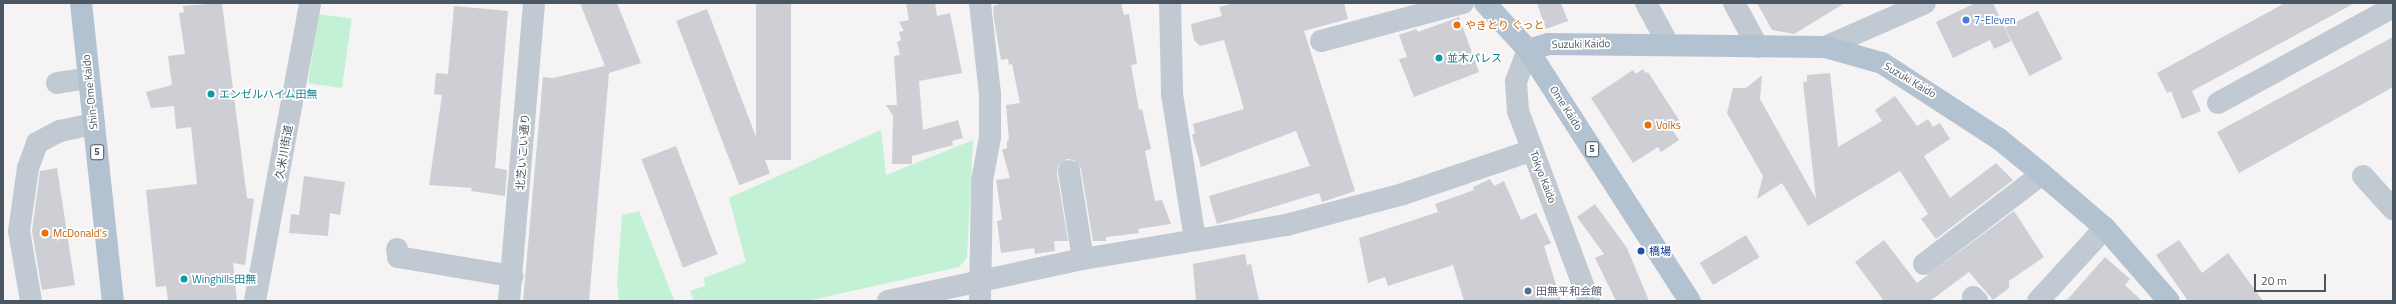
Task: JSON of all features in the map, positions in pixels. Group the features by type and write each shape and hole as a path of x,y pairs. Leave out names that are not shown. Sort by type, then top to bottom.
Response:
{"main road":[{"name":"Shin-Ome Kaido","path":"81,3 113,301"},
{"name":"Ome Kaido","path":"1485,3 1528,50 1690,301"},
{"name":"Suzuki Kaido","path":"1528,50 1549,44 1668,44 1758,47 1825,47 1882,63 1987,131 2042,174 2105,228 2169,301"}],"street":[{"name":"久米川街道","path":"255,301 310,3"},
{"name":"北芝いこい通り","path":"509,301 534,3"},
{"path":"979,291 982,182 990,137 990,94 980,3"},
{"path":"1170,3 1172,94 1195,240"},
{"path":"1320,41 1463,3"},
{"path":"1646,3 1668,44"},
{"path":"1734,3 1758,47"},
{"path":"1825,47 1925,3"},
{"path":"2218,103 2393,8"},
{"name":"Tokyo Kaido","path":"1528,50 1516,82 1516,99 1532,150 1589,301"},
{"path":"57,83 89,78"},
{"path":"31,301 19,231 28,168 37,143 60,131 94,124"},
{"path":"888,301 979,291 1083,259 1286,225 1345,211 1532,150"},
{"path":"1069,171 1083,259"},
{"path":"1924,264 2042,174"},
{"path":"2363,176 2393,209"},
{"path":"2038,301 2105,228"},
{"path":"397,249 398,257 512,276"}],"green space":[{"path":"318,14 352,19 342,88 308,83"},
{"path":"881,130 886,175 973,140 967,258 959,267 807,301 694,301 690,291 705,286 704,278 746,262 729,198"},
{"path":"639,211 675,301 619,301 617,283 622,215"}],"building":[{"path":"222,3 247,198 254,199 245,265 233,263 237,301 168,301 166,286 156,287 146,190 197,184 191,127 176,129 174,106 151,108 146,92 172,85 168,56 185,54 179,13 184,12 183,6"},
{"path":"580,3 617,3 641,63 609,73 589,301 523,301 543,77 553,78 605,66"},
{"path":"756,3 791,3 791,160 756,160"},
{"path":"906,3 935,3 937,16 950,13 962,73 919,81 923,130 958,120 963,138 952,141 953,145 912,156 912,164 892,164 893,116 886,105 897,105 894,56 900,55 897,42 901,40 899,32 904,31 899,22 909,20"},
{"path":"1002,3 1121,3 1124,15 1129,14 1137,64 1131,65 1139,110 1142,109 1151,149 1145,151 1155,201 1162,200 1171,224 1138,229 1139,233 1106,237 1106,241 1093,241 1081,169 1074,160 1067,159 1058,166 1057,173 1068,241 1054,241 1055,251 1035,254 1034,248 1001,253 997,221 1002,220 996,180 1010,178 1002,150 1007,148 1007,141 1009,140 1006,105 1020,103 1012,64 1009,65 1008,59 1001,60 993,6"},
{"path":"1234,3 1344,3 1348,19 1304,31 1355,191 1322,202 1319,193 1217,224 1209,196 1310,166 1296,131 1201,167 1192,135 1195,133 1193,124 1244,109 1224,40 1200,46 1194,40 1191,24 1222,16 1219,7"},
{"path":"1537,3 1561,3 1568,21 1546,29"},
{"path":"1757,3 1845,3 1794,34 1772,30"},
{"path":"1975,3 1993,3 2011,41 1994,49 1990,40 1953,58 1936,22"},
{"path":"2285,3 2355,3 2192,91 2201,111 2182,119 2171,91 2167,93 2157,73"},
{"path":"454,6 508,11 495,168 507,170 505,196 471,191 472,188 429,185 442,95 434,94 436,73 448,74"},
{"path":"707,9 770,173 739,185 676,21"},
{"path":"2038,11 2063,59 2030,76 2005,28"},
{"name":"並木パレス","path":"1459,17 1479,72 1414,97 1399,59 1407,57 1399,35 1416,29 1418,32"},
{"path":"2393,37 2393,87 2239,173 2217,132"},
{"path":"1643,69 1645,73 1648,72 1679,120 1670,126 1679,140 1661,152 1658,147 1633,163 1591,98 1633,70 1636,74"},
{"path":"1830,73 1838,147 1882,121 1875,110 1895,96 1917,126 1928,119 1933,127 1940,123 1950,139 1924,156 1950,198 1996,163 2013,180 1936,239 1921,219 1928,214 1900,171 1808,226 1782,183 1757,199 1763,176 1727,113 1733,88 1746,88 1762,75 1760,99 1816,199 1803,82 1807,82 1807,75"},
{"path":"676,146 718,254 683,268 641,159"},
{"path":"57,168 75,285 42,290 32,231 40,171"},
{"path":"304,176 345,182 340,215 330,213 328,236 289,233 291,214 299,215"},
{"path":"1490,179 1494,186 1504,181 1521,220 1536,213 1551,243 1544,246 1561,301 1464,301 1453,265 1388,286 1385,277 1368,283 1359,238 1438,212 1435,204 1474,190 1473,187"},
{"path":"1595,204 1627,248 1649,301 1616,301 1595,258 1604,254 1577,217"},
{"path":"2014,211 2044,257 2009,281 2009,288 1993,300 1969,272 1930,301 1884,301 1855,262 1884,240 1917,283"},
{"path":"1746,235 1759,257 1713,285 1700,263"},
{"path":"2179,240 2202,273 2228,253 2263,301 2188,301 2156,255"},
{"path":"1245,254 1247,265 1251,264 1259,301 1196,301 1193,264"},
{"path":"2105,257 2130,279 2125,285 2142,301 2066,301"}],"place":[{"name":"7-Eleven","path":"1966,20"},
{"name":"やきとり ぐっと","path":"1457,25"},
{"name":"並木パレス","path":"1439,58"},
{"name":"エンゼルハイム田無","path":"211,94"},
{"name":"Volks","path":"1648,125"},
{"name":"McDonald's","path":"45,233"},
{"name":"橋場","path":"1641,251"},
{"name":"Winghills田無","path":"184,279"},
{"name":"田無平和会館","path":"1528,291"}]}
